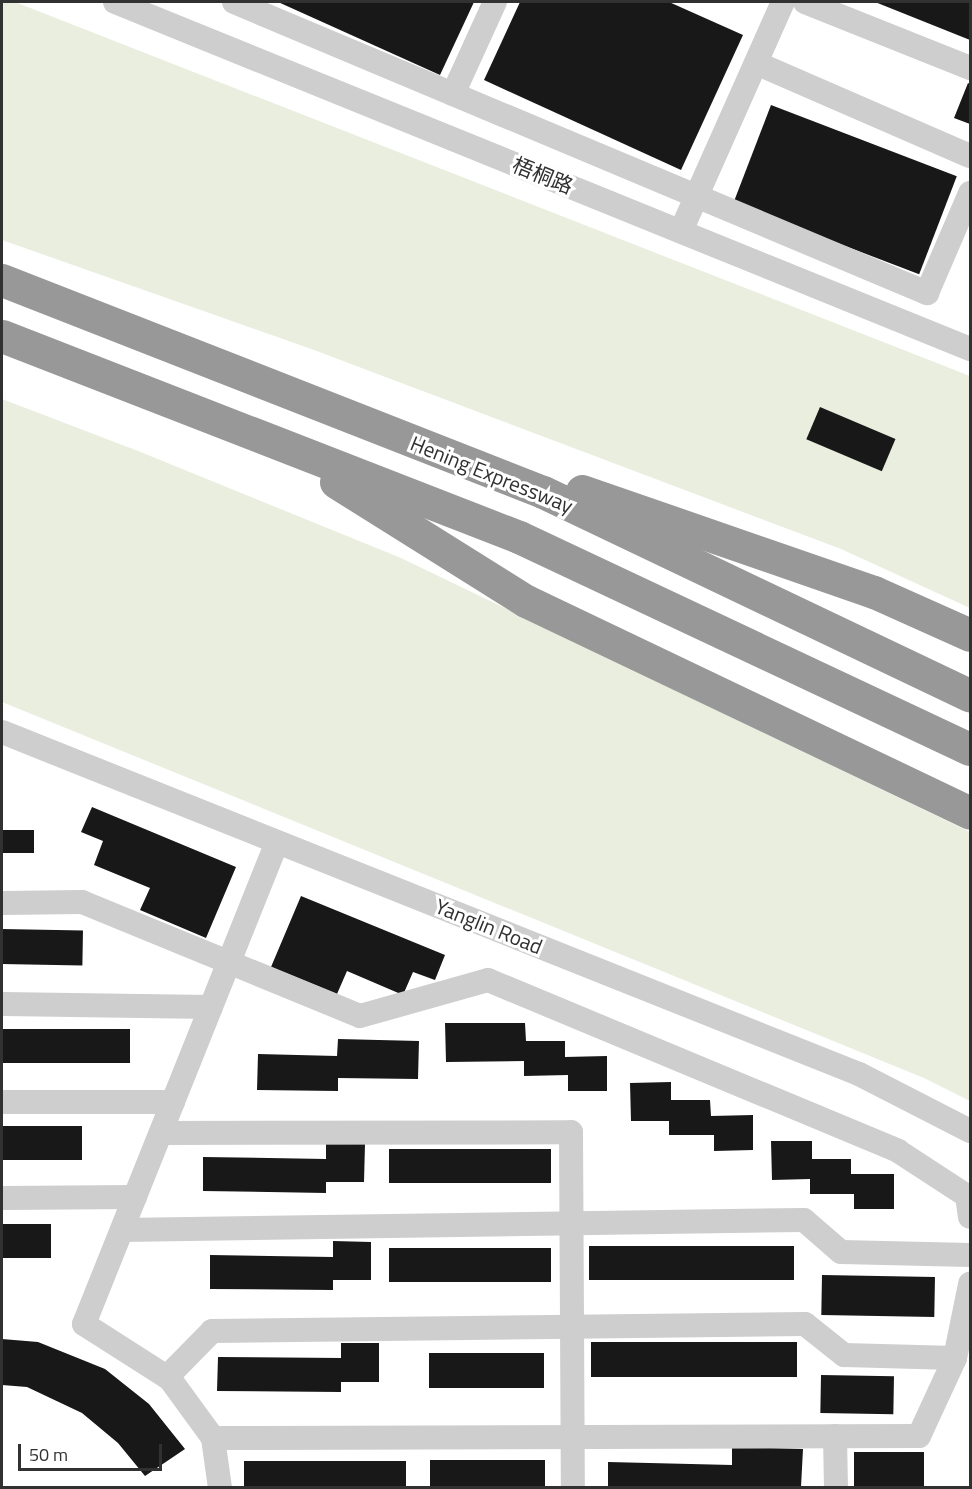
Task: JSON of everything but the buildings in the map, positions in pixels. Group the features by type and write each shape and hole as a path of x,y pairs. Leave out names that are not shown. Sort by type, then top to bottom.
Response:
{"highway":[{"name":"Hening Expressway","path":"2,280 543,492 970,696"},
{"path":"2,336 519,537 970,749"},
{"path":"294,395 874,592 970,636"},
{"path":"269,440 526,601 970,813"}],"street":[{"name":"梧桐路","path":"115,2 970,349"},
{"path":"234,2 927,293 970,193"},
{"path":"453,94 495,2"},
{"path":"681,231 783,2"},
{"path":"805,2 970,68"},
{"path":"756,63 970,156"},
{"name":"Yanglin Road","path":"2,732 859,1074 970,1131"},
{"path":"220,1488 213,1438 167,1377 84,1324 278,842"},
{"path":"2,903 82,902 360,1016 488,980 898,1151 967,1196 970,1217"},
{"path":"2,1004 211,1007"},
{"path":"2,1102 173,1102"},
{"path":"161,1133 571,1132 573,1488"},
{"path":"2,1198 135,1197"},
{"path":"122,1230 804,1220 841,1252 970,1255"},
{"path":"213,1438 919,1436 955,1358 970,1284"},
{"path":"167,1377 212,1331 805,1324 844,1355 955,1358"},
{"path":"835,1436 836,1488"}],"shaded area":[{"path":"2,2 15,2 970,376 970,608 841,549 314,350 2,240"},
{"path":"2,399 138,451 401,558 970,832 970,1101 924,1078 2,702"}]}
